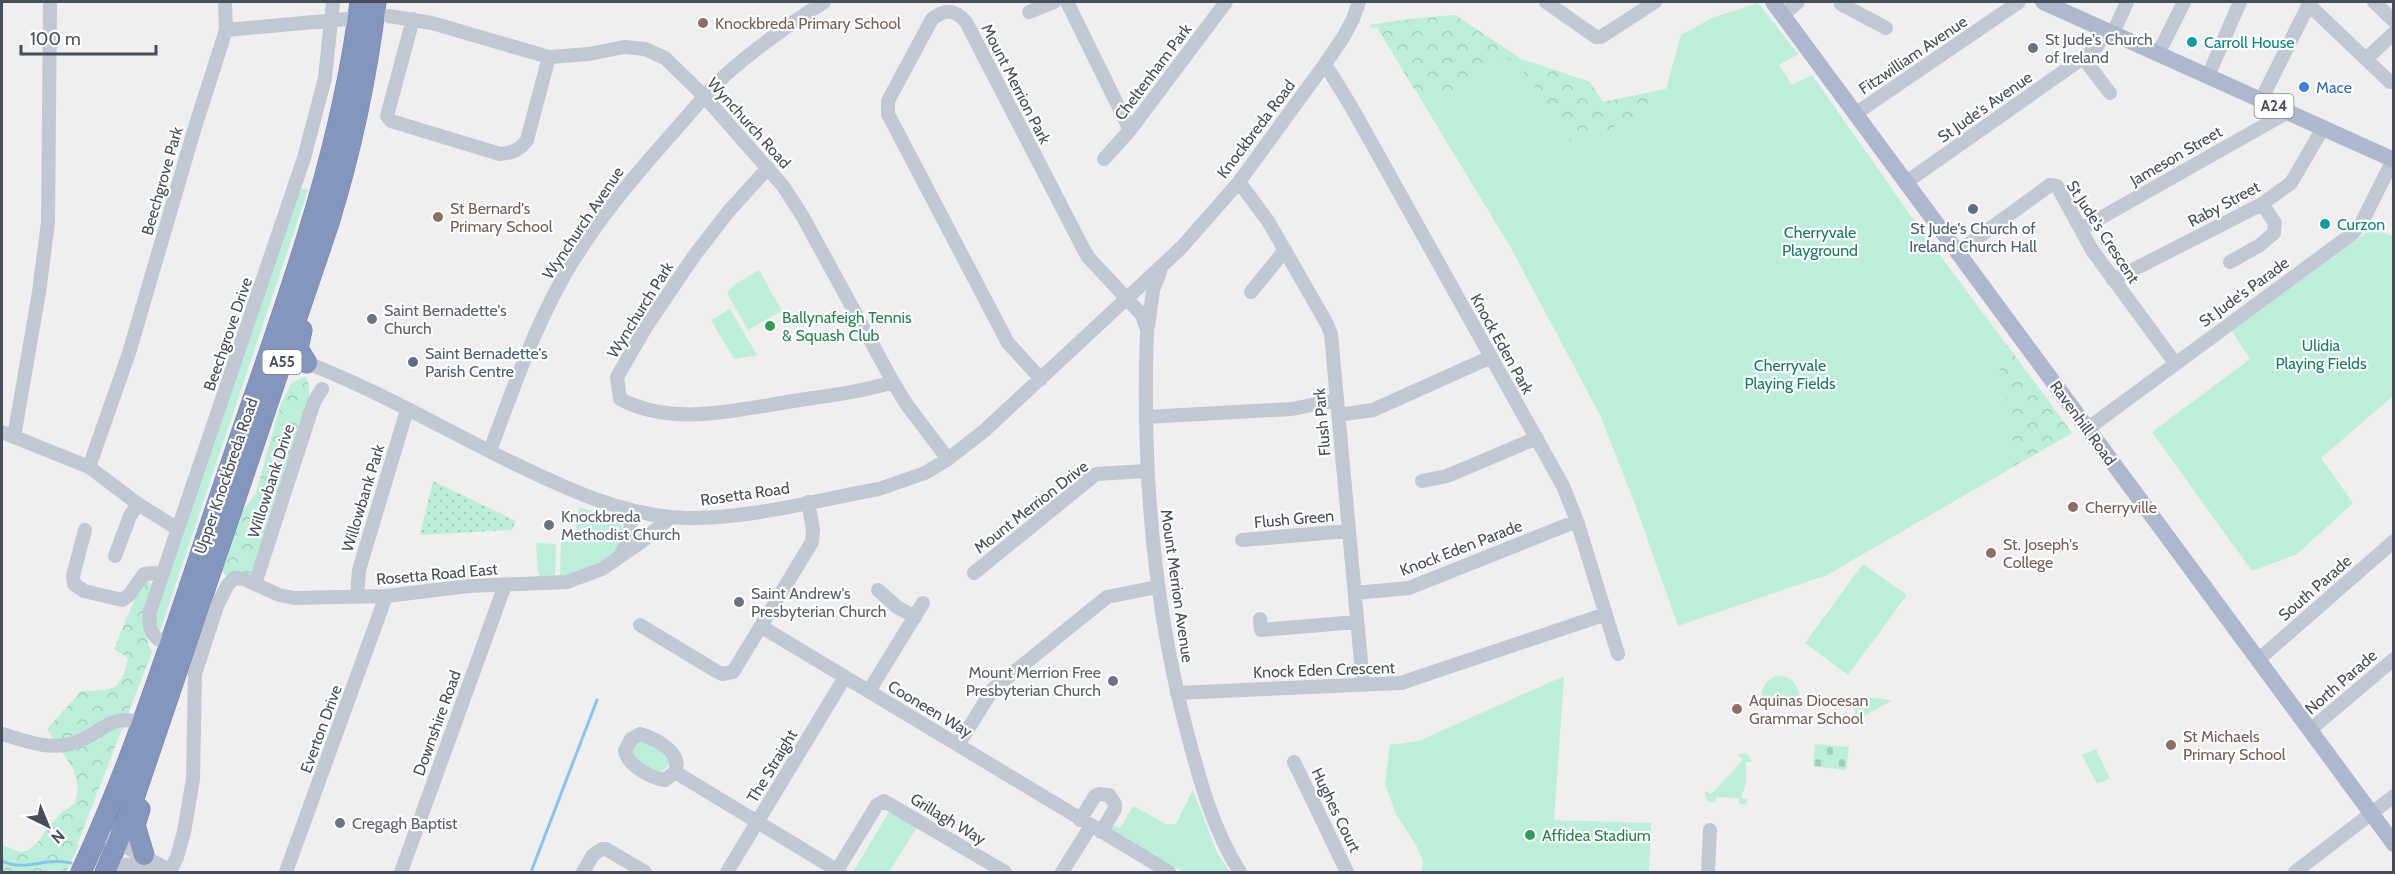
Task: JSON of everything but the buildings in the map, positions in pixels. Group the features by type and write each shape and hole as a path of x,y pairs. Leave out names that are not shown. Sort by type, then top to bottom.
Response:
{"highway":[{"name":"Upper Knockbreda Road","path":"107,873 182,662 329,223 354,130 372,11"},
{"name":"Upper Knockbreda Road","path":"81,873 100,833 142,723 315,214 342,111 372,11"},
{"path":"307,363 299,354 298,344 326,257 329,223"},
{"path":"182,662 169,644 180,642 191,633"},
{"path":"144,855 136,831 136,820 163,740 169,700"},
{"path":"93,873 106,846 119,842"}],"main road":[{"name":"Ravenhill Road","path":"1773,2 2222,615 2394,844"},
{"name":"A24","path":"2052,3 2110,32 2393,160"}],"street":[{"path":"50,2 48,222 45,251 8,434 89,467 138,504 178,529"},
{"name":"Beechgrove Park","path":"89,467 129,353 195,126 226,30 225,2"},
{"name":"Beechgrove Drive","path":"169,644 156,639 151,633 150,611 304,158 325,78 333,2"},
{"name":"Wynchurch Avenue","path":"490,451 526,354 564,276 640,168 704,96 737,66 824,2"},
{"path":"1029,12 1054,2"},
{"path":"1066,2 1130,130"},
{"name":"Cheltenham Park","path":"1104,159 1130,130 1226,2"},
{"path":"1546,2 1596,37 1601,38 1655,2"},
{"path":"1784,15 1798,2"},
{"name":"Fitzwilliam Avenue","path":"1855,114 2019,2"},
{"name":"St Jude's Avenue","path":"1905,183 2083,58 2110,32 2127,2"},
{"path":"2158,54 2184,2"},
{"path":"2208,76 2240,2"},
{"path":"2374,2 2394,21"},
{"name":"Knockbreda Road","path":"1162,267 1239,182 1344,36 1356,3"},
{"path":"2261,100 2309,3 2390,82"},
{"path":"1850,5 1886,28"},
{"path":"226,30 331,20 372,11"},
{"name":"Wynchurch Road","path":"372,11 413,19 549,57 589,54 624,47 645,49 664,58 704,96 783,186 803,217 893,382 907,405 948,459"},
{"name":"Mount Merrion Park","path":"1041,379 1008,343 886,107 932,19 939,14 953,11 966,22 1088,257 1127,299"},
{"path":"413,19 391,94 387,116 392,121 500,154 521,148 527,140 549,57"},
{"path":"2367,59 2394,33"},
{"path":"2083,58 2110,93"},
{"name":"Knock Eden Park","path":"1325,64 1347,98 1563,486 1577,521 1618,654"},
{"name":"Jameson Street","path":"2081,229 2288,112"},
{"name":"Raby Street","path":"2113,280 2262,204 2291,183 2323,128"},
{"name":"St Jude's Parade","path":"2087,429 2352,234 2362,222 2393,160"},
{"name":"Wynchurch Park","path":"768,168 728,212 694,256 647,326 617,377 620,399 648,411 697,415 825,396 893,382"},
{"name":"Flush Park","path":"1239,182 1268,220 1331,334 1363,684"},
{"name":"St Jude's Crescent","path":"1957,253 2050,185 2057,186 2092,250 2175,363"},
{"path":"2231,264 2274,233 2275,223 2262,204"},
{"path":"1251,292 1285,250"},
{"name":"Rosetta Road","path":"284,355 360,386 574,492 631,510 671,517 717,518 879,489 903,482 948,459 984,431 1162,267"},
{"name":"Mount Merrion Avenue","path":"1162,267 1153,290 1147,330 1146,471 1157,587 1177,693 1205,797 1223,843 1240,873"},
{"path":"1127,299 1142,315 1147,330"},
{"path":"1338,415 1373,410 1491,357"},
{"name":"Willowbank Drive","path":"255,584 314,402 322,389"},
{"path":"1146,417 1292,409 1336,400"},
{"name":"Willowbank Park","path":"357,597 359,570 407,410"},
{"path":"1422,481 1447,476 1537,438"},
{"name":"Mount Merrion Drive","path":"974,573 1096,474 1146,471"},
{"path":"640,625 716,671 727,674 733,672 812,542 813,529 808,502"},
{"path":"115,556 130,516 138,504"},
{"path":"619,558 626,548 631,528 631,510"},
{"name":"Rosetta Road East","path":"255,584 279,595 294,598 386,596 567,582 602,569 671,517"},
{"name":"Knock Eden Parade","path":"1355,593 1409,588 1577,521"},
{"path":"631,528 639,534 649,535"},
{"path":"85,530 73,576 74,584 80,590 122,600 129,595 144,573 161,575"},
{"name":"Flush Green","path":"1242,540 1348,531"},
{"name":"South Parade","path":"2258,660 2394,542"},
{"path":"171,872 181,842 193,779 193,695 199,661 217,606 231,580 238,578 255,584"},
{"name":"Downshire Road","path":"401,873 505,585"},
{"path":"958,745 993,689 1107,597 1157,587"},
{"path":"879,590 897,607 915,617"},
{"name":"Everton Drive","path":"286,873 386,596"},
{"path":"869,691 923,603"},
{"name":"Knock Eden Crescent","path":"1177,693 1412,681 1606,614"},
{"path":"1260,619 1261,630 1357,622"},
{"name":"Cooneen Way","path":"762,627 1169,873"},
{"name":"North Parade","path":"2310,730 2394,659"},
{"name":"The Straight","path":"727,873 845,677"},
{"path":"2,734 38,744 59,746 79,741 121,719 142,723"},
{"name":"Hughes Court","path":"1294,762 1347,873"},
{"path":"675,772 838,872"},
{"path":"2295,873 2394,796"},
{"name":"Grillagh Way","path":"838,872 877,805 884,801 1005,873"},
{"path":"1062,873 1091,826"},
{"path":"1708,873 1710,830"},
{"path":"100,833 144,855 171,872"},
{"path":"583,873 593,855 606,849 645,873"},
{"path":"107,873 129,863 152,871 171,872"}],"green space":[{"name":"Cherryvale Playing Fields","path":"1758,3 1798,54 1779,65 1792,85 1812,75 1916,223 2072,433 1827,575 1678,626 1635,504 1600,415 1511,248 1377,27 1371,28 1370,25 1455,15 1521,59 1590,82 1603,102 1666,89 1681,35 1712,18"},
{"path":"1455,15 1521,59 1590,82 1603,102 1666,89 1669,94 1659,103 1582,144 1570,141 1514,61 1506,58 1446,94 1414,89 1377,27 1371,28 1370,25"},
{"path":"300,188 308,190 159,634 155,631 153,613"},
{"name":"Ulidia Playing Fields","path":"2371,229 2393,236 2393,396 2321,458 2353,503 2297,554 2252,571 2152,432 2250,359 2232,331"},
{"path":"759,270 782,311 748,330 727,293 734,285"},
{"path":"730,309 757,355 734,359 711,320"},
{"path":"2007,345 2072,433 2014,466 2012,451 2014,417 1999,378 2002,350"},
{"path":"305,377 309,384 309,403 264,540 249,578 225,575 222,571 242,512 256,493 280,406 292,382"},
{"path":"433,481 516,521 512,530 420,535"},
{"path":"579,507 616,518 623,530 621,544 616,552 599,564 589,569 560,576 561,540 571,542 575,537"},
{"path":"536,543 556,544 555,576 541,577 538,573"},
{"path":"1863,564 1907,595 1848,675 1805,643"},
{"path":"147,580 151,585 144,625 152,652 77,845 79,845 66,872 50,870 2,872 2,845 20,852 27,851 40,840 61,813 75,803 78,789 74,770 47,729 81,691 109,689 119,683 128,658 114,649 142,582"},
{"path":"1564,676 1554,820 1651,823 1649,872 1422,872 1423,861 1396,814 1385,784 1390,745 1419,741"},
{"path":"1777,676 1786,677 1792,681 1800,695 1763,711 1762,690 1767,682"},
{"path":"1863,697 1891,701 1864,716 1856,713 1852,707 1855,701"},
{"path":"642,740 666,754 670,763 662,772 657,773 634,759 631,751 635,742"},
{"path":"1815,744 1849,747 1846,770 1813,766"},
{"path":"2096,749 2110,778 2097,784 2082,755"},
{"path":"1743,753 1749,755 1752,762 1746,762 1746,784 1741,797 1748,800 1746,804 1739,804 1739,798 1716,797 1715,802 1709,802 1705,791 1711,794 1743,760 1738,755"},
{"path":"1193,790 1217,853 1230,872 1183,872 1109,829 1113,825 1120,828 1133,806 1166,824 1176,824"},
{"path":"890,810 917,827 889,872 853,872"}],"waterway":[{"path":"531,872 597,700"},
{"path":"2,861 19,865 71,863"}],"place":[{"name":"Knockbreda Primary School","path":"703,23"},
{"name":"Carroll House","path":"2192,42"},
{"name":"St Jude's Church of Ireland","path":"2033,48"},
{"name":"Mace","path":"2304,87"},
{"name":"St Jude's Church of Ireland Church Hall","path":"1973,209"},
{"name":"St Bernard's Primary School","path":"438,217"},
{"name":"Curzon","path":"2325,224"},
{"name":"Saint Bernadette's Church","path":"372,319"},
{"name":"Ballynafeigh Tennis & Squash Club","path":"770,326"},
{"name":"Saint Bernadette's Parish Centre","path":"413,362"},
{"name":"Cherryville","path":"2073,507"},
{"name":"Knockbreda Methodist Church","path":"549,525"},
{"name":"St. Joseph's College","path":"1991,553"},
{"name":"Saint Andrew's Presbyterian Church","path":"739,602"},
{"name":"Mount Merrion Free Presbyterian Church","path":"1113,681"},
{"name":"Aquinas Diocesan Grammar School","path":"1737,709"},
{"name":"St Michaels Primary School","path":"2171,745"},
{"name":"Cregagh Baptist","path":"340,823"},
{"name":"Affidea Stadium","path":"1530,835"}],"park label":[{"name":"Cherryvale Playground","path":"1820,241"}]}
